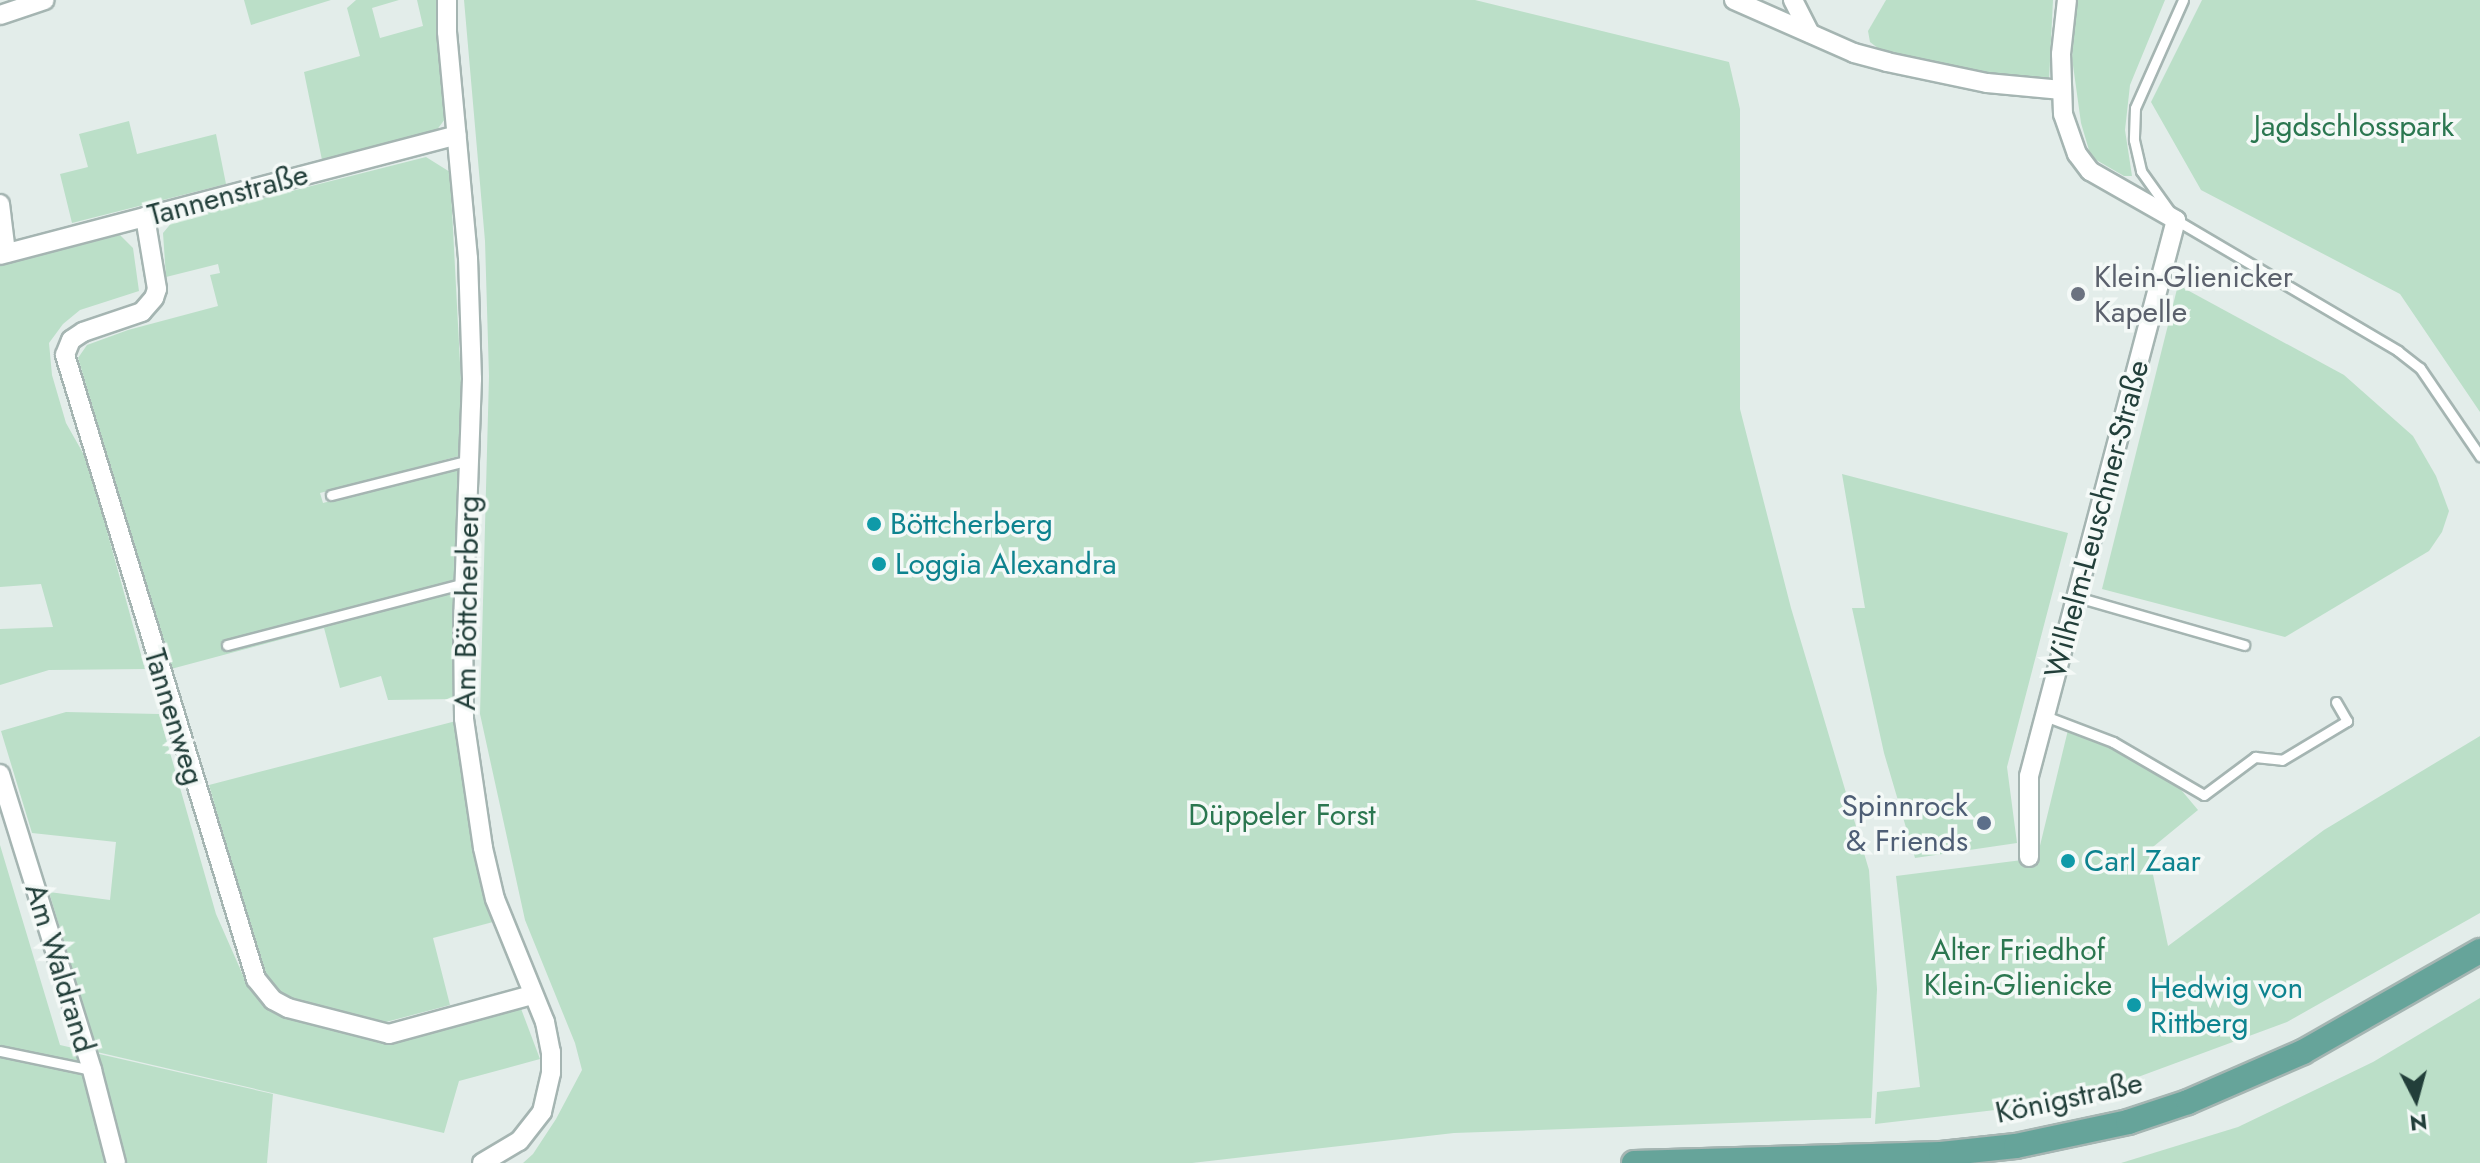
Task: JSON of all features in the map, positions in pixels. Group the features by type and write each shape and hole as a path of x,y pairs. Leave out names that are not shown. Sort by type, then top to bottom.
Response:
{"main road":[{"name":"Königstraße","path":"1634,1163 1941,1154 2016,1146 2128,1122 2188,1102 2303,1052 2480,951"}],"street":[{"path":"0,15 45,0"},
{"name":"Am Böttcherberg","path":"447,0 468,258 472,379 464,719 483,848 495,899 545,1022 551,1052 551,1073 542,1112 519,1141 482,1163"},
{"path":"1734,0 1854,53 1914,69 1987,83 2062,90"},
{"path":"1793,0 1810,33"},
{"path":"2067,0 2062,90 2069,136 2090,171 2176,220"},
{"name":"Tannenstraße","path":"3,254 456,135"},
{"path":"0,204 3,254"},
{"name":"Tannenweg","path":"145,217 157,289 154,298 142,312 83,332 71,340 65,355 256,979 264,992 288,1008 389,1034 532,995"},
{"name":"Wilhelm-Leuschner-Straße","path":"2029,857 2029,776 2176,220"},
{"name":"Am Waldrand","path":"0,774 92,1070 116,1163"}],"lane":[{"path":"2183,0 2135,108 2134,140 2141,171 2176,220 2398,351 2420,368 2480,456"},
{"path":"331,495 469,460"},
{"path":"227,645 465,583"},
{"path":"2077,597 2244,645"},
{"path":"2045,716 2113,742 2204,795 2255,757 2282,760 2347,721 2336,702"},
{"path":"0,1051 92,1070"}],"green space":[{"path":"244,0 331,0 251,25"},
{"path":"356,0 399,0 372,8 380,38 423,26 417,0 436,0 445,119 436,131 322,160 304,72 360,56 347,8"},
{"name":"Düppeler Forst","path":"464,0 1475,0 1729,62 1740,109 1740,409 1791,608 1869,870 1877,989 1871,1118 1454,1133 1192,1163 523,1163 533,1154 556,1119 582,1070 575,1043 525,920 480,714 489,376 485,241"},
{"path":"1886,0 2053,0 2049,81 1958,70 1883,52 1870,42 1868,31"},
{"path":"2077,0 2165,0 2130,85 2125,130 2132,176 2124,176 2091,157 2081,123 2072,58"},
{"name":"Jagdschlosspark","path":"2202,0 2480,0 2480,412 2400,294 2201,190 2151,102"},
{"path":"129,121 137,154 216,134 226,184 72,223 60,174 88,167 79,134"},
{"path":"426,157 450,172 461,382 459,456 320,493 323,503 459,467 453,594 455,699 388,700 381,676 340,688 324,628 171,669 78,358 87,345 128,330 218,306 210,275 220,273 218,264 166,277 163,233 173,221"},
{"path":"120,235 133,248 139,291 80,310 63,324 49,343 52,375 66,423 88,462 145,669 49,670 0,685 0,629 53,627 41,584 0,587 0,266"},
{"path":"2178,285 2344,375 2413,436 2436,476 2449,511 2442,532 2429,551 2285,637 2102,589"},
{"path":"1842,474 2068,533 2007,767 2017,843 1915,858 1884,753 1852,608 1865,608"},
{"path":"66,712 159,714 216,914 249,989 276,1014 384,1042 520,1006 540,1059 459,1081 444,1133 97,1052 49,892 110,900 116,842 32,833 1,731"},
{"path":"456,721 476,855 493,922 433,938 450,1005 386,1022 285,996 265,981 209,785"},
{"name":"Alter Friedhof Klein-Glienicke","path":"2068,730 2114,750 2177,785 2198,810 2148,851 2168,946 2324,830 2480,736 2480,913 2287,1022 2073,1101 1875,1124 1877,1092 1920,1087 1896,876 2037,858"},
{"path":"0,845 60,1045 273,1094 267,1163 0,1163"},
{"path":"2480,998 2480,1163 2121,1163 2238,1127 2373,1062"}],"place":[{"name":"Klein-Glienicker Kapelle","path":"2078,294"},
{"name":"Böttcherberg","path":"874,524"},
{"name":"Loggia Alexandra","path":"879,564"},
{"name":"Spinnrock & Friends","path":"1984,823"},
{"name":"Carl Zaar","path":"2068,861"},
{"name":"Hedwig von Rittberg","path":"2134,1005"}]}
